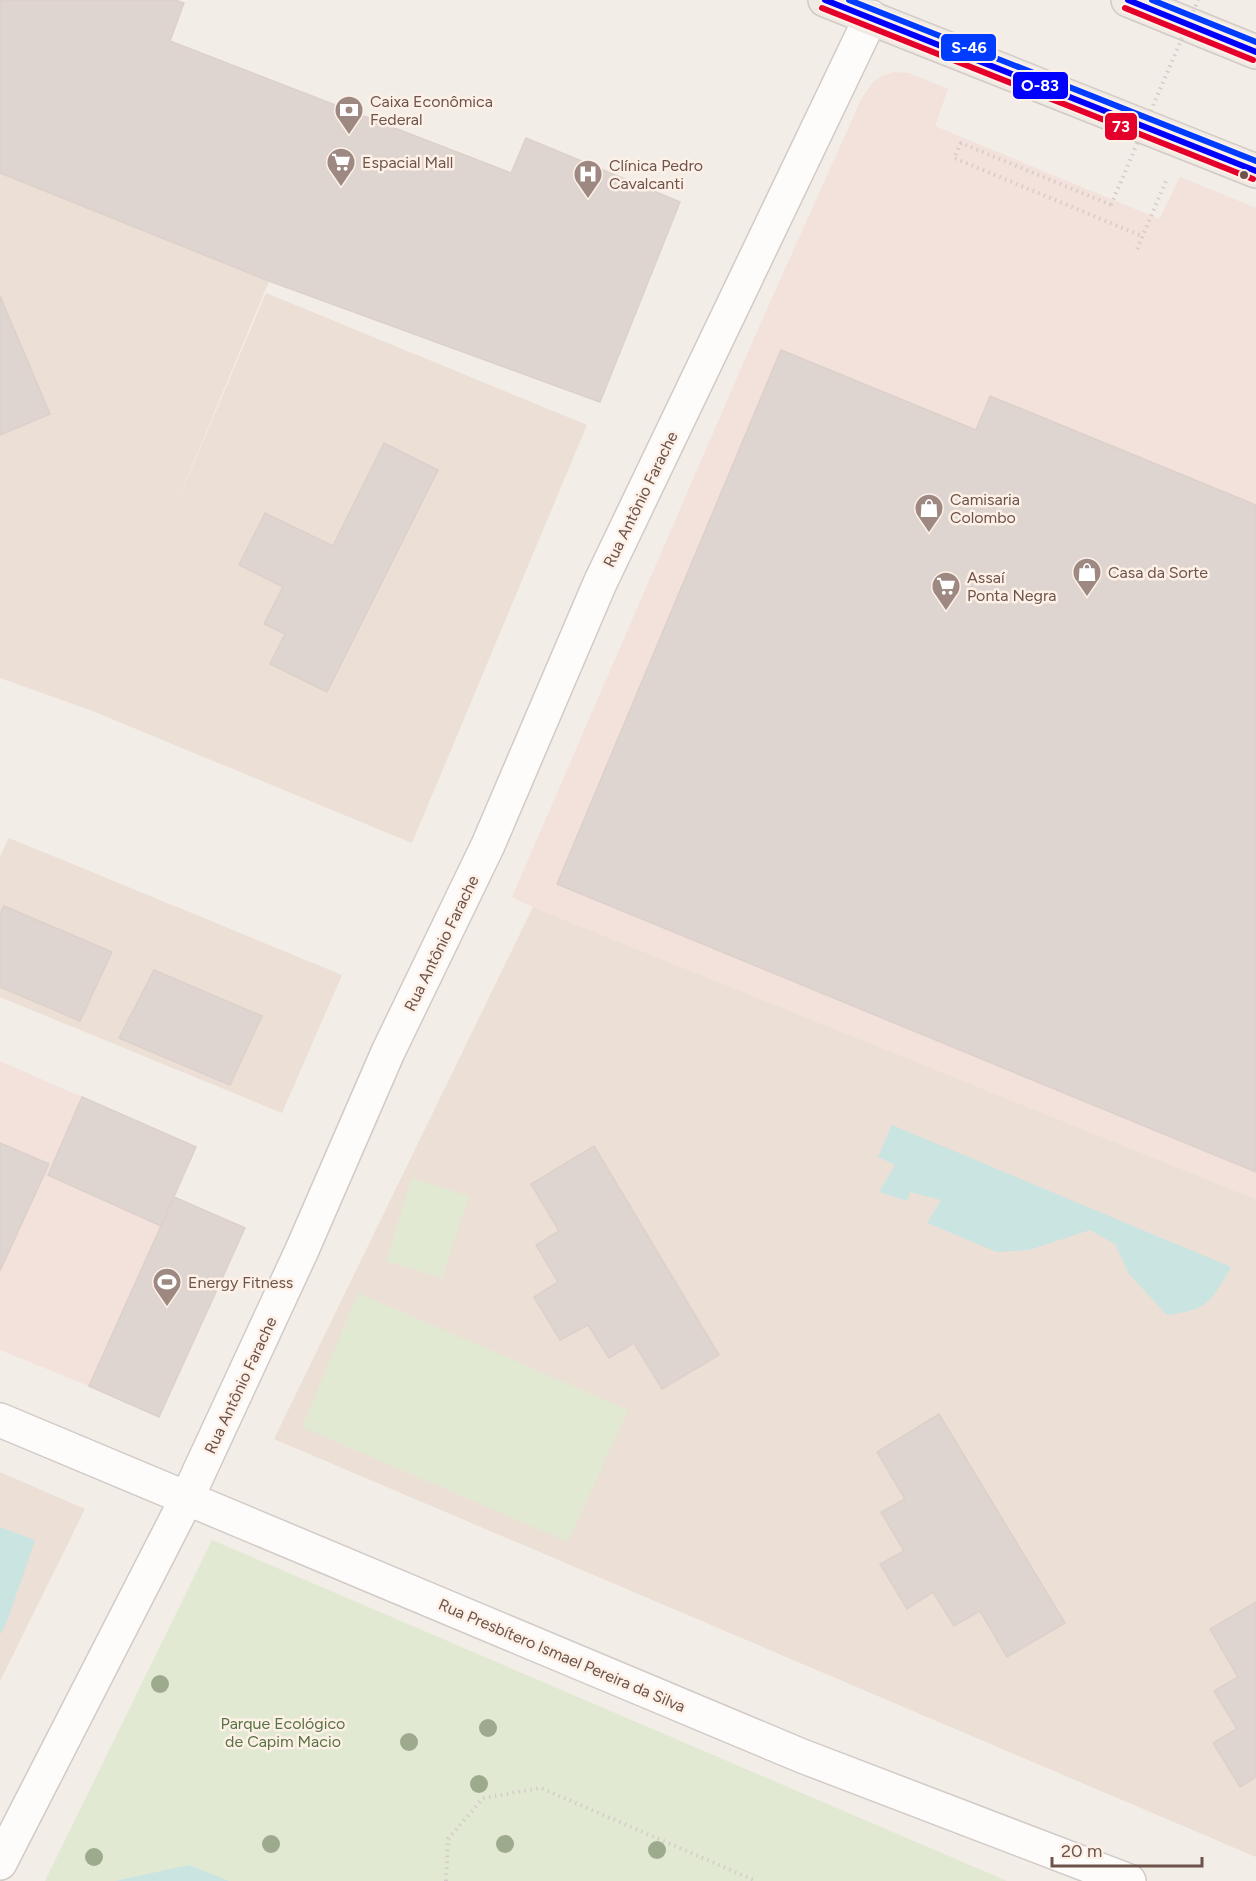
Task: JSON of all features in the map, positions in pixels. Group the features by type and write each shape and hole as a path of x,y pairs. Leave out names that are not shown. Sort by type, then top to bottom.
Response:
{"main road":[{"path":"825,0 1256,171"},
{"path":"1128,0 1256,52"}],"street":[{"name":"Rua Antônio Farache","path":"0,1863 187,1498 302,1250 388,1052 488,845 600,584 872,17"},
{"name":"Rua Presbítero Ismael Pereira da Silva","path":"0,1420 802,1756 1129,1881"}],"path":[{"path":"1143,236 954,158 961,143 1111,205 1198,0"},
{"path":"1137,249 1183,141"},
{"path":"446,1881 448,1839 483,1798 541,1788 756,1881"}],"shaded area":[{"name":"Assaí Ponta Negra","path":"894,72 909,73 948,89 935,126 1159,219 1180,177 1256,208 1256,1199 512,897 759,327 861,100 873,82"},
{"path":"0,173 269,281 162,538 266,293 587,425 412,843 90,710 0,678"},
{"path":"9,838 342,975 282,1113 0,997 0,856"},
{"path":"533,907 1256,1199 1256,1857 274,1439"},
{"path":"0,1061 196,1147 174,1197 245,1228 159,1417 0,1350"},
{"path":"0,1472 85,1509 0,1681"}],"green space":[{"path":"412,1178 469,1196 442,1278 386,1261"},
{"path":"358,1293 628,1410 568,1542 302,1427"},
{"name":"Parque Ecológico de Capim Macio","path":"212,1540 1007,1881 45,1881"}],"water":[{"path":"892,1125 1231,1267 1207,1302 1191,1310 1167,1315 1129,1274 1115,1244 1090,1230 1029,1250 997,1252 927,1223 941,1200 910,1192 907,1201 879,1192 895,1165 878,1157"},
{"path":"0,1527 35,1540 8,1619 0,1635"},
{"path":"189,1865 229,1881 115,1881"}],"building":[{"name":"Espacial Mall","path":"0,0 175,0 184,3 170,41 511,173 526,138 680,202 600,402 269,281 0,173"},
{"path":"0,296 50,414 0,435"},
{"name":"Assaí Ponta Negra","path":"781,350 976,430 990,396 1256,505 1256,1172 557,884"},
{"path":"384,443 438,470 327,692 270,664 285,634 264,624 283,587 239,565 265,513 333,546"},
{"path":"4,906 112,952 80,1021 0,987 0,914"},
{"path":"154,970 262,1016 230,1085 119,1038"},
{"path":"82,1097 196,1147 161,1226 48,1175"},
{"path":"0,1143 49,1164 0,1271"},
{"path":"594,1146 719,1355 662,1389 634,1343 609,1358 588,1325 560,1340 534,1297 558,1282 536,1245 559,1231 531,1184"},
{"name":"Energy Fitness","path":"174,1197 245,1228 159,1417 89,1386"},
{"path":"939,1414 1065,1623 1007,1657 980,1611 954,1626 933,1592 907,1609 880,1564 904,1551 881,1512 905,1499 877,1452"},
{"path":"1256,1602 1256,1777 1240,1787 1213,1743 1237,1729 1214,1691 1238,1677 1210,1629"}],"transit line":[{"name":"O-83","path":"825,0 1256,171"},
{"name":"S-46","path":"849,0 1256,161"},
{"name":"O-83","path":"1128,0 1256,52"},
{"name":"S-46","path":"1152,0 1256,42"},
{"name":"73","path":"822,8 1253,179"},
{"name":"73","path":"1125,8 1253,60"}],"place":[{"name":"Caixa Econômica Federal","path":"349,136"},
{"name":"Espacial Mall","path":"341,188"},
{"name":"Clínica Pedro Cavalcanti","path":"588,200"},
{"name":"Camisaria Colombo","path":"929,534"},
{"name":"Casa da Sorte","path":"1087,598"},
{"name":"Assaí Ponta Negra","path":"946,612"},
{"name":"Energy Fitness","path":"167,1308"}]}
